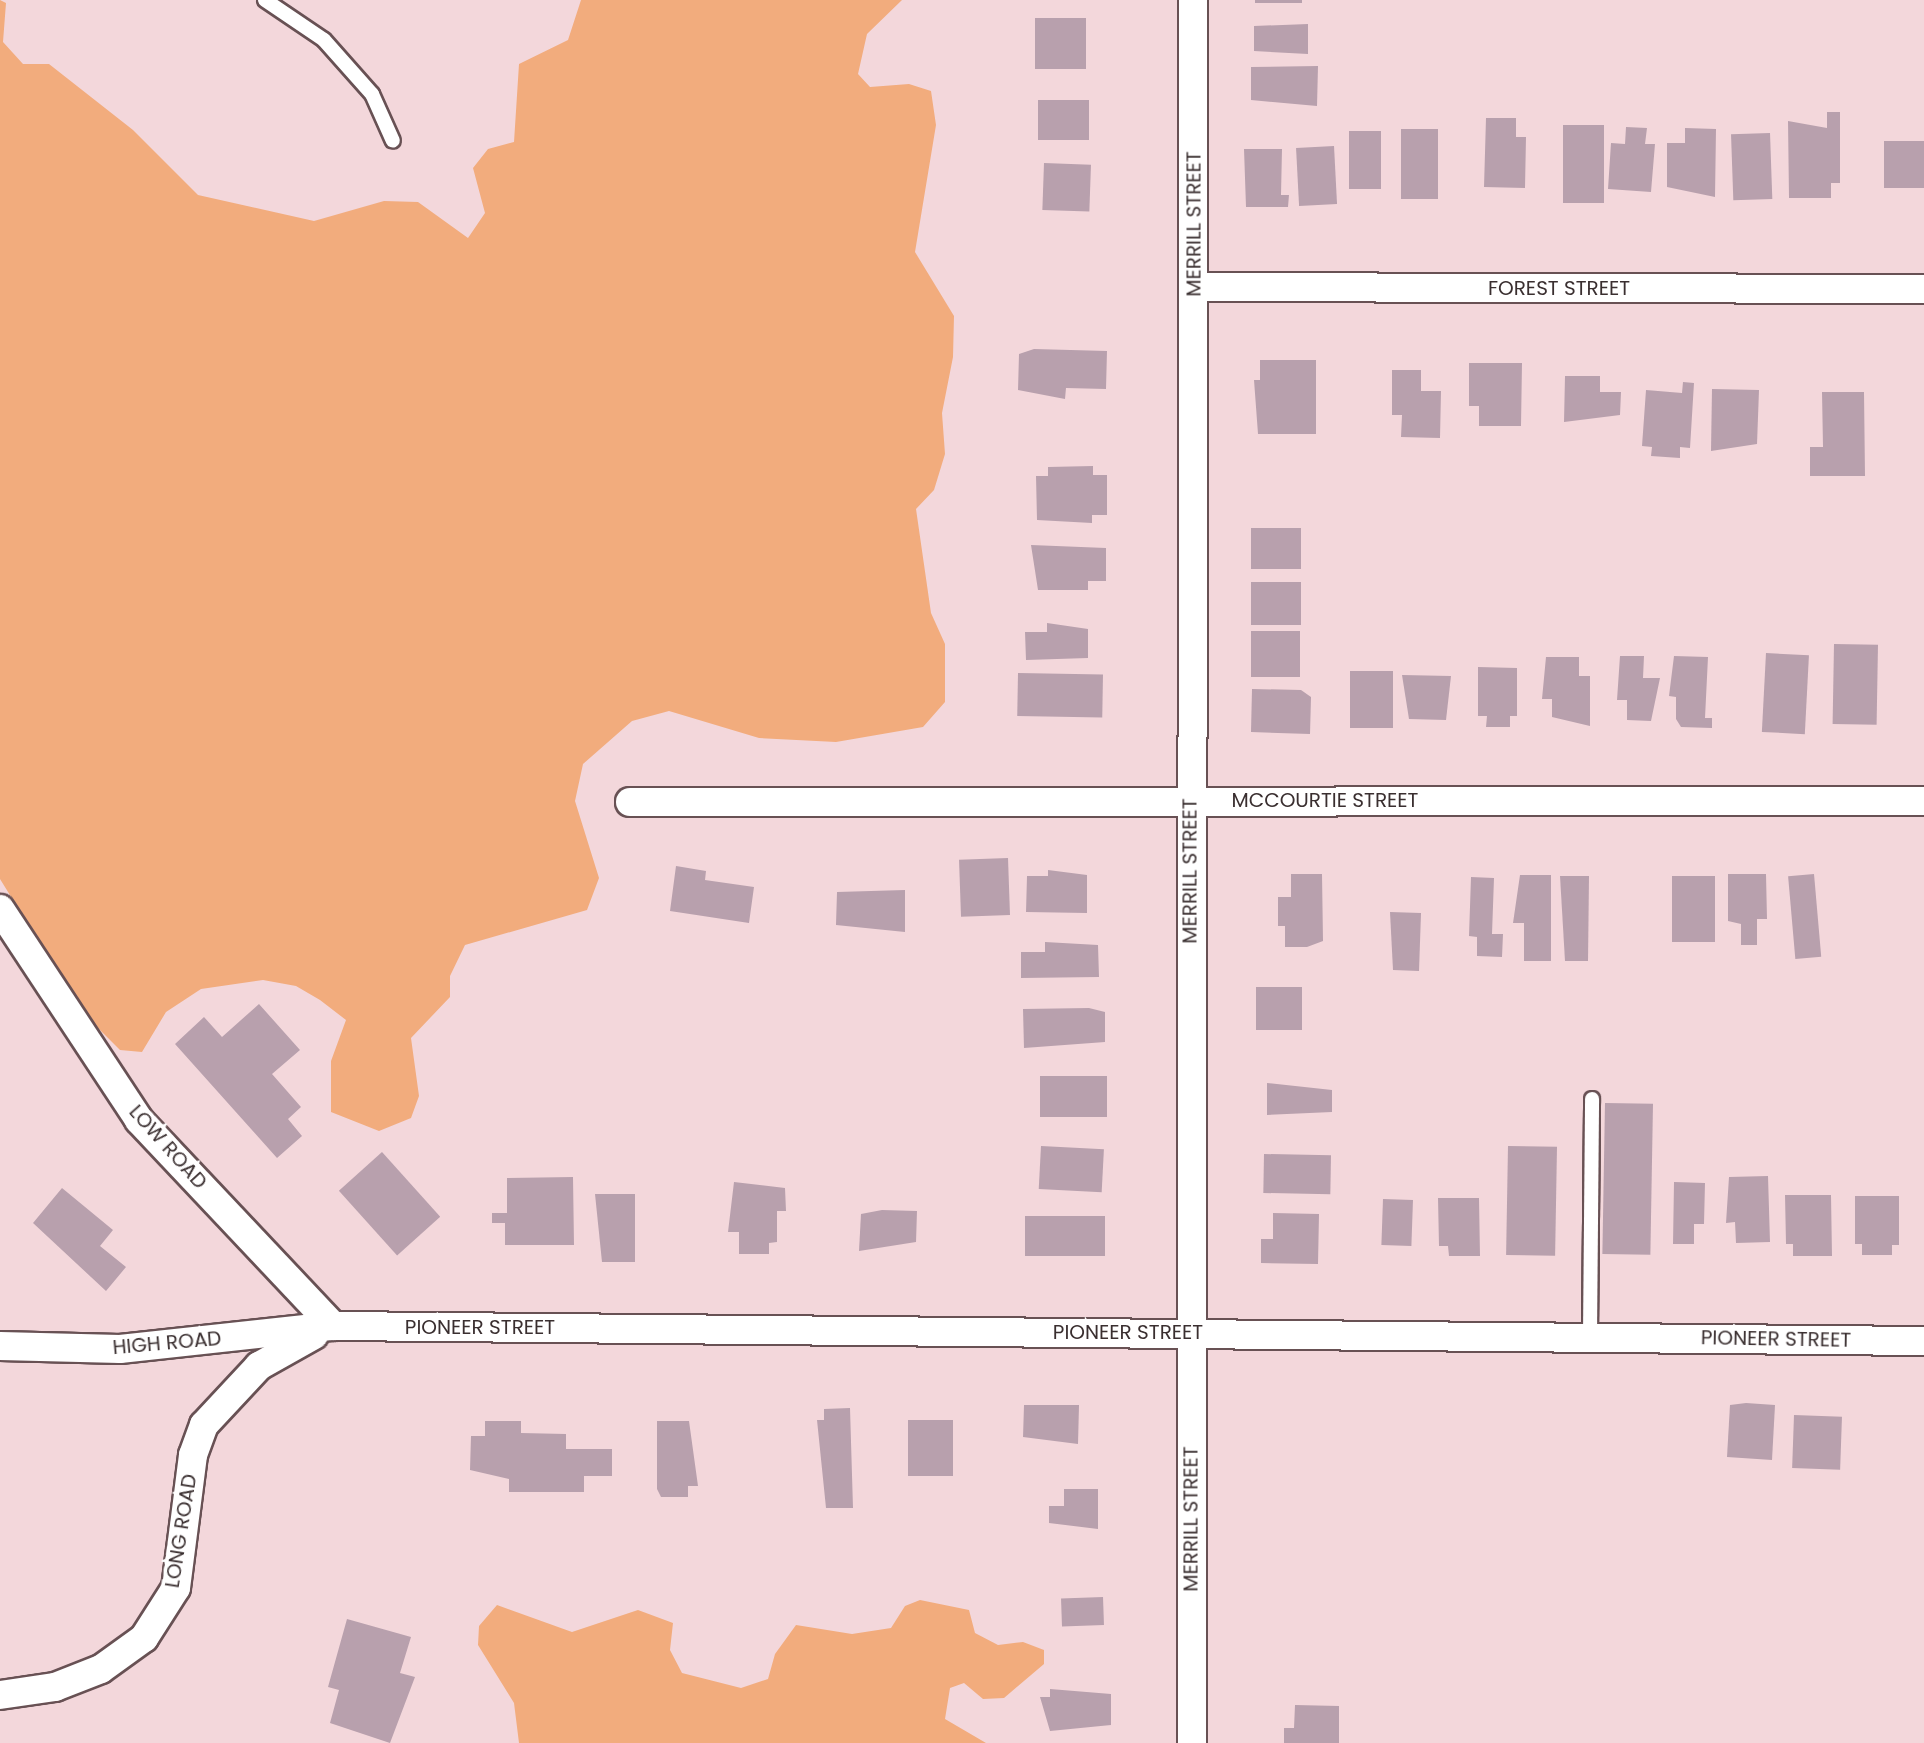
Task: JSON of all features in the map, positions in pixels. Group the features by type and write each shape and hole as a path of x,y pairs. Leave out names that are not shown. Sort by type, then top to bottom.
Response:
{"street":[{"name":"MERRILL STREET","path":"1192,1743 1190,800 1193,0"},
{"name":"FOREST STREET","path":"1194,287 1924,289"},
{"name":"MCCOURTIE STREET","path":"630,802 1924,801"},
{"name":"LOW ROAD","path":"0,909 139,1120 333,1326"},
{"name":"PIONEER STREET","path":"333,1326 1924,1341"},
{"name":"HIGH ROAD","path":"0,1346 120,1349 333,1326"},
{"name":"LONG ROAD","path":"0,1695 90,1674 144,1638 176,1588 193,1455 204,1425 259,1366 333,1326"}],"lane":[{"path":"265,0 334,51 372,94 393,141"},
{"path":"1590,1336 1592,1099"}],"shaded area":[{"path":"0,0 6,3 3,42 23,64 49,64 133,130 198,195 314,221 384,201 418,202 468,238 485,213 473,168 488,149 514,142 519,64 568,40 581,0 902,0 867,34 858,74 870,87 909,84 931,91 936,125 915,252 954,316 953,357 942,413 945,454 934,490 916,509 931,613 945,644 945,702 923,727 836,742 759,738 669,711 632,721 583,764 575,801 599,878 587,910 465,945 450,976 450,997 411,1038 419,1096 411,1118 379,1131 331,1112 331,1061 346,1020 320,1000 296,986 263,980 201,989 166,1012 142,1052 120,1050 83,1013 0,879"},
{"path":"920,1600 969,1610 975,1633 998,1645 1023,1642 1044,1650 1044,1664 1004,1698 983,1699 964,1683 950,1688 945,1719 986,1743 519,1743 514,1703 478,1645 479,1626 497,1605 572,1632 638,1610 673,1623 670,1650 682,1673 741,1688 768,1679 775,1654 796,1625 852,1634 891,1628 905,1606"}],"building":[{"path":"1255,0 1302,0 1302,3 1255,3"},
{"path":"1035,18 1086,18 1086,69 1035,69"},
{"path":"1308,24 1308,54 1254,51 1254,26"},
{"path":"1318,66 1317,106 1251,100 1251,67"},
{"path":"1038,100 1089,100 1089,140 1038,140"},
{"path":"1827,112 1840,112 1840,183 1831,183 1831,198 1789,198 1788,121 1827,128"},
{"path":"1486,118 1516,118 1516,137 1526,137 1525,188 1484,187"},
{"path":"1563,125 1604,125 1604,203 1563,203"},
{"path":"1626,127 1647,128 1645,144 1655,144 1651,192 1608,189 1611,143 1625,144"},
{"path":"1685,128 1716,129 1715,197 1667,187 1667,143 1685,143"},
{"path":"1401,129 1438,129 1438,199 1401,199"},
{"path":"1349,131 1381,131 1381,189 1349,189"},
{"path":"1770,133 1772,199 1733,200 1731,134"},
{"path":"1884,141 1924,141 1924,188 1884,188"},
{"path":"1334,146 1337,204 1299,206 1296,148"},
{"path":"1244,149 1282,149 1281,195 1289,195 1288,207 1246,207"},
{"path":"1044,163 1091,165 1089,212 1042,210"},
{"path":"1034,349 1107,351 1106,389 1066,388 1065,399 1018,390 1019,354"},
{"path":"1260,360 1316,360 1316,434 1258,434 1254,380 1260,380"},
{"path":"1469,363 1522,363 1521,426 1479,426 1479,406 1469,406"},
{"path":"1392,370 1421,370 1421,391 1441,391 1440,438 1401,437 1402,415 1392,415"},
{"path":"1565,376 1600,376 1600,392 1621,392 1620,415 1564,422"},
{"path":"1683,382 1694,383 1690,448 1680,447 1680,458 1651,456 1652,447 1642,446 1646,390 1682,393"},
{"path":"1712,389 1759,390 1757,444 1711,451"},
{"path":"1822,392 1864,392 1865,476 1810,476 1810,447 1823,447"},
{"path":"1093,466 1093,475 1107,475 1107,515 1092,515 1092,523 1037,520 1036,476 1048,476 1048,467"},
{"path":"1251,528 1301,528 1301,569 1251,569"},
{"path":"1031,545 1106,548 1106,581 1088,581 1088,590 1038,590"},
{"path":"1251,582 1301,582 1301,625 1251,625"},
{"path":"1047,623 1088,629 1088,658 1026,660 1025,632 1047,632"},
{"path":"1251,631 1300,631 1300,677 1251,677"},
{"path":"1834,644 1878,645 1877,725 1833,724"},
{"path":"1766,653 1809,655 1805,734 1762,732"},
{"path":"1620,656 1644,656 1643,678 1660,678 1651,721 1627,720 1627,700 1617,700"},
{"path":"1674,656 1708,657 1705,718 1712,718 1712,728 1681,727 1676,719 1676,697 1669,696"},
{"path":"1546,657 1579,657 1579,676 1590,676 1590,726 1552,717 1552,699 1542,699"},
{"path":"1478,667 1517,668 1517,716 1510,716 1510,727 1486,727 1487,716 1478,716"},
{"path":"1350,671 1393,671 1393,728 1350,728"},
{"path":"1018,673 1103,674 1102,717 1017,716"},
{"path":"1402,675 1451,676 1446,720 1409,719"},
{"path":"1252,689 1301,690 1311,697 1310,734 1251,732"},
{"path":"1008,858 1010,915 961,917 959,860"},
{"path":"676,866 706,871 705,880 754,887 749,923 670,911"},
{"path":"1048,870 1087,875 1087,913 1026,912 1027,876 1048,876"},
{"path":"1291,874 1322,874 1323,941 1307,947 1285,947 1285,926 1278,926 1278,897 1291,897"},
{"path":"1728,874 1766,874 1767,919 1757,919 1757,945 1741,945 1741,924 1728,921"},
{"path":"1814,874 1821,957 1795,959 1788,876"},
{"path":"1520,875 1551,875 1551,961 1524,961 1524,923 1513,923"},
{"path":"1560,876 1589,876 1588,961 1565,961"},
{"path":"1672,876 1715,876 1715,942 1672,942"},
{"path":"1471,877 1494,878 1492,934 1503,934 1502,957 1477,956 1477,937 1469,936"},
{"path":"905,890 905,932 836,925 837,892"},
{"path":"1390,912 1421,913 1419,971 1393,970"},
{"path":"1045,942 1098,945 1099,977 1021,978 1021,952 1045,952"},
{"path":"1256,987 1302,987 1302,1030 1256,1030"},
{"path":"259,1004 300,1050 272,1074 301,1107 288,1119 302,1136 277,1158 175,1044 204,1017 222,1037"},
{"path":"1089,1008 1105,1012 1105,1042 1024,1048 1023,1009"},
{"path":"1040,1076 1107,1076 1107,1117 1040,1117"},
{"path":"1267,1083 1332,1090 1332,1112 1267,1115"},
{"path":"1605,1103 1653,1104 1650,1255 1602,1254"},
{"path":"1041,1146 1104,1149 1102,1192 1039,1189"},
{"path":"1508,1146 1557,1147 1555,1256 1506,1255"},
{"path":"382,1152 440,1217 397,1255 339,1191"},
{"path":"1264,1154 1331,1155 1330,1194 1263,1193"},
{"path":"1768,1176 1770,1242 1736,1243 1735,1222 1726,1223 1729,1177"},
{"path":"573,1177 574,1245 505,1245 505,1223 492,1223 492,1213 507,1213 507,1178"},
{"path":"734,1182 785,1188 786,1211 777,1211 777,1242 769,1243 769,1254 739,1254 739,1232 728,1232"},
{"path":"1674,1182 1705,1183 1704,1224 1694,1224 1694,1244 1673,1244"},
{"path":"62,1188 113,1230 100,1246 126,1267 106,1291 33,1223"},
{"path":"595,1194 635,1194 635,1262 602,1262"},
{"path":"1785,1195 1831,1195 1832,1256 1793,1256 1793,1244 1786,1244"},
{"path":"1855,1196 1899,1196 1899,1245 1892,1245 1892,1255 1862,1255 1862,1244 1855,1244"},
{"path":"1438,1198 1479,1198 1480,1256 1449,1256 1448,1246 1439,1246"},
{"path":"1383,1199 1413,1200 1411,1246 1381,1245"},
{"path":"882,1210 917,1211 916,1242 859,1251 861,1214"},
{"path":"1273,1213 1319,1214 1318,1264 1261,1263 1261,1239 1273,1239"},
{"path":"1025,1216 1105,1216 1105,1256 1025,1256"},
{"path":"1024,1405 1079,1405 1078,1444 1023,1437"},
{"path":"1730,1405 1775,1405 1772,1460 1727,1457"},
{"path":"850,1408 853,1508 826,1508 817,1420 824,1420 824,1409"},
{"path":"1794,1415 1842,1417 1840,1470 1792,1468"},
{"path":"908,1420 953,1420 953,1476 908,1476"},
{"path":"485,1421 521,1421 521,1433 566,1434 566,1449 612,1449 612,1476 584,1476 584,1492 509,1492 509,1479 470,1470 471,1436 485,1436"},
{"path":"657,1421 689,1421 698,1486 688,1486 688,1497 661,1497 657,1489"},
{"path":"1064,1489 1098,1489 1098,1529 1049,1523 1049,1506 1064,1506"},
{"path":"1103,1597 1104,1625 1062,1626 1061,1598"},
{"path":"347,1619 411,1637 400,1673 415,1677 390,1743 330,1723 339,1690 328,1687"},
{"path":"1050,1689 1111,1694 1111,1725 1050,1731 1040,1697 1050,1697"},
{"path":"1295,1705 1339,1706 1339,1743 1284,1743 1284,1728 1294,1728"}]}
